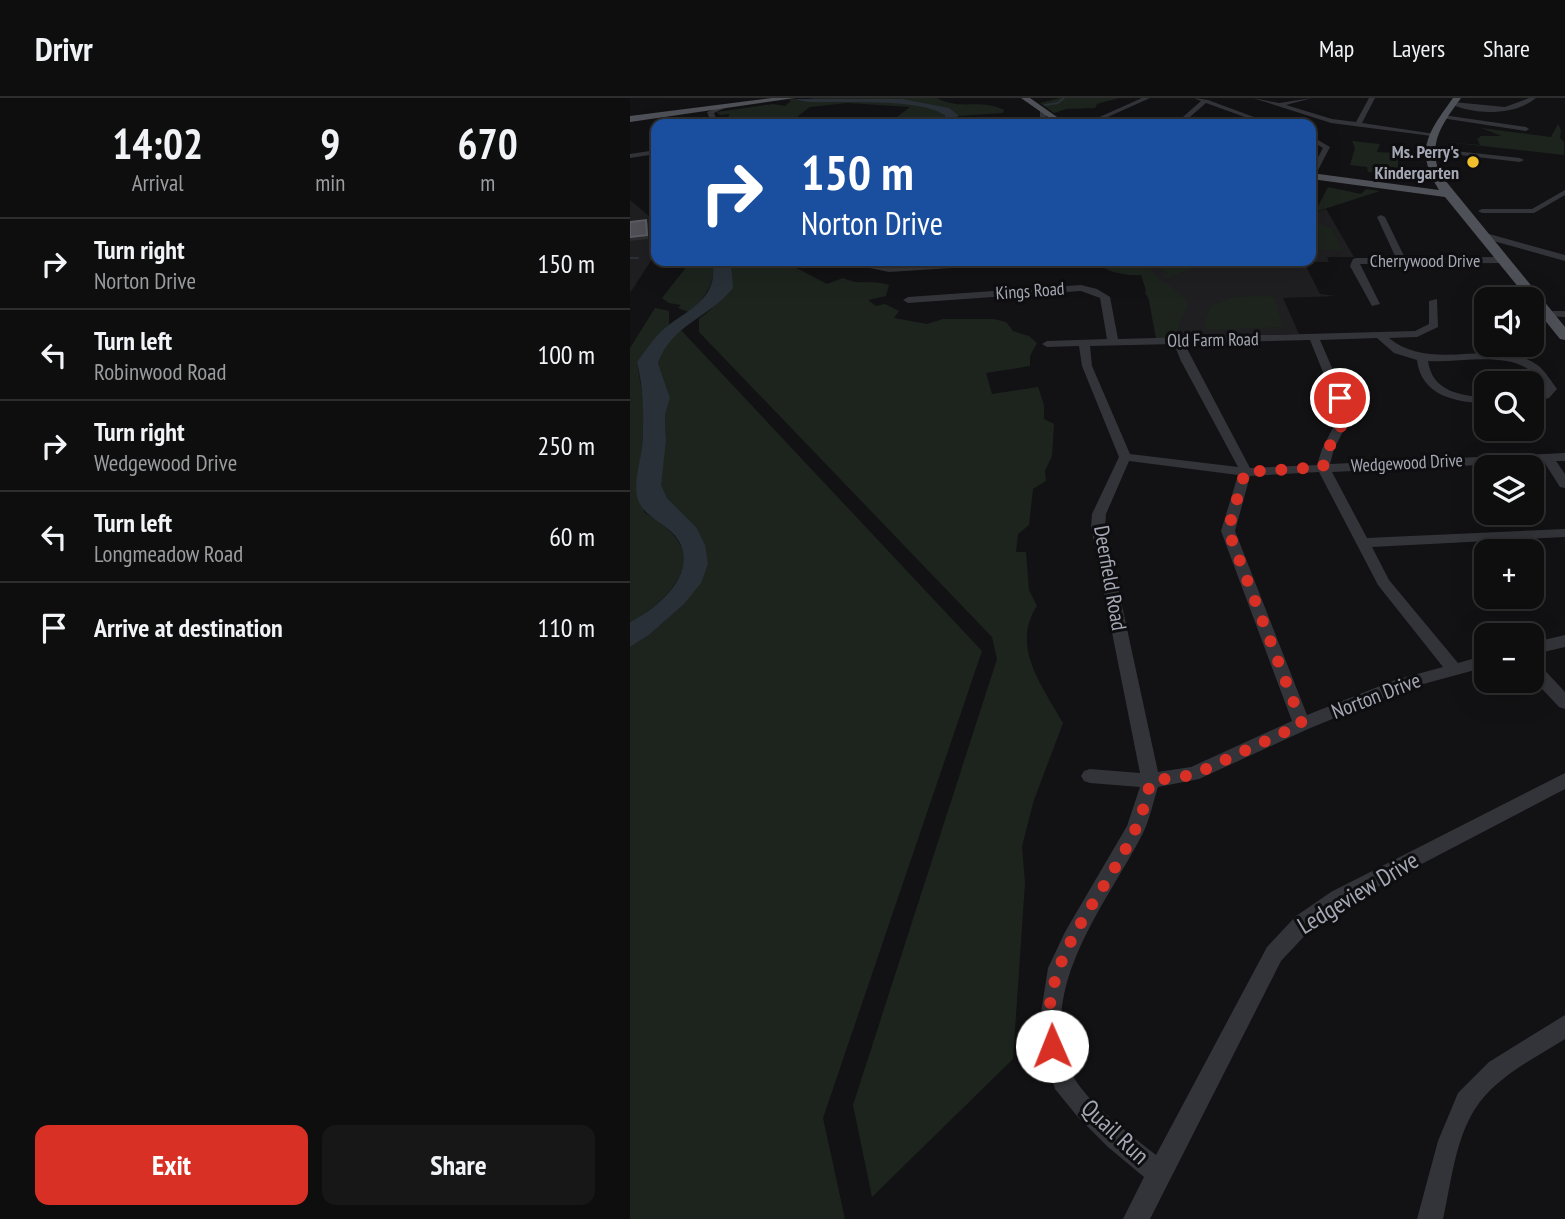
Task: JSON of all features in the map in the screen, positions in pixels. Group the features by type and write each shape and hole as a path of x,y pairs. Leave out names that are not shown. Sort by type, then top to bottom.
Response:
{"main road":[{"path":"630,117 775,98"},
{"path":"630,117 789,98"},
{"path":"1025,98 1056,119"},
{"path":"1455,101 1432,134 1427,150 1430,167 1439,183 1565,336"},
{"path":"1316,177 1417,190 1457,204"},
{"path":"1417,190 1433,188 1439,183"}],"street":[{"path":"1099,119 1147,98"},
{"path":"1197,98 1256,119"},
{"path":"1256,98 1331,121 1432,134"},
{"path":"1279,105 1309,98"},
{"path":"1358,124 1372,98"},
{"path":"1455,101 1513,109 1533,98"},
{"path":"1183,119 1198,105 1206,102"},
{"path":"712,119 709,112 724,107"},
{"path":"1043,110 1044,119"},
{"path":"692,111 703,113 706,119"},
{"path":"1237,119 1242,114"},
{"path":"1443,117 1526,129"},
{"path":"1322,125 1331,121"},
{"path":"1316,141 1327,147 1316,167"},
{"path":"1427,150 1520,160"},
{"path":"630,157 651,154"},
{"path":"1457,204 1482,211 1534,211 1565,192"},
{"path":"1381,217 1402,261"},
{"path":"1482,235 1565,258"},
{"path":"1550,254 1565,248"},
{"name":"Cherrywood Drive","path":"1375,304 1354,262 1502,260"},
{"path":"873,266 889,269 922,266"},
{"name":"Kings Road","path":"908,300 1081,288 1094,291 1105,298 1113,342"},
{"name":"Old Farm Road","path":"1047,344 1314,338 1426,331 1436,321 1434,301"},
{"path":"1547,314 1565,314"},
{"path":"1379,335 1392,347 1422,357 1505,357 1524,361 1533,365 1538,371"},
{"path":"1314,338 1346,414 1328,449 1323,467 1383,582 1454,669"},
{"path":"1178,341 1186,361 1243,463 1245,472 1228,530 1302,724"},
{"path":"1084,343 1087,366 1125,457"},
{"path":"1422,357 1422,368 1441,394 1457,400 1474,401"},
{"path":"1544,380 1551,389 1544,396"},
{"name":"Wedgewood Drive","path":"1125,457 1245,472 1565,457"},
{"name":"Deerfield Road","path":"1125,457 1099,514 1098,527 1151,781"},
{"path":"1548,458 1565,484"},
{"path":"1362,544 1565,533"},
{"path":"1544,646 1565,641"},
{"name":"Norton Drive","path":"1090,776 1151,781 1193,775 1302,724 1401,684 1474,664"},
{"path":"1544,680 1565,703"},
{"name":"Ledgeview Drive","path":"1136,1219 1274,954 1302,920 1338,898 1565,780"},
{"name":"Quail Run","path":"1151,781 1136,828 1072,939 1059,968 1049,1032 1063,1081 1116,1139 1160,1174"},
{"path":"1430,1219 1451,1142 1466,1100 1497,1072 1565,1026"}],"shaded area":[{"path":"808,98 937,98 954,104 987,105 1004,110 1003,113 958,116 945,110 927,107"},
{"path":"1060,98 1119,98 1097,104 1095,108 1066,109 1054,113 1040,103"},
{"path":"793,99 902,99 949,108 958,115 958,119 945,119 945,116 935,110 901,104 807,102"},
{"path":"788,100 901,102 939,109 945,117 894,119 910,107 847,103 810,107 791,119 728,119 729,114 720,115 717,112 773,104 785,106 791,101"},
{"path":"1558,124 1561,130 1560,138 1564,142 1564,155 1446,142 1480,145 1477,139 1481,136 1502,136 1481,128 1551,137"},
{"path":"1352,141 1380,144 1377,152 1398,153 1398,166 1401,167 1396,174 1368,172 1367,167 1350,165 1355,148"},
{"path":"1328,187 1361,194 1366,189 1380,191 1316,212"},
{"path":"630,200 651,218 651,261 630,293"},
{"path":"1326,209 1354,257 1327,257 1329,262 1316,262 1316,212"},
{"path":"1316,225 1332,229 1342,251 1316,249"},
{"path":"687,266 713,266 709,289 691,313 678,308 681,305 669,303 662,298"},
{"path":"712,266 731,266 733,288 672,339 658,363 670,398 665,415 666,441 661,485 667,498 696,527 705,545 708,564 701,583 683,605 649,635 630,647 630,622 651,609 671,590 683,568 684,556 675,536 644,510 637,496 643,415 637,362 660,332 703,299 712,283"},
{"path":"732,266 793,266 827,284 843,278 855,282 889,285 886,296 868,300 876,306 885,304 899,311 894,318 927,324 943,319 994,319 1006,322 1013,331 1029,336 1037,343 1030,356 1030,366 986,373 992,394 1038,387 1044,405 1044,419 1054,424 1052,456 1045,471 1046,481 1033,489 1029,525 1018,534 1016,552 1026,552 1029,590 1037,606 1027,636 1032,666 1063,723 1034,800 1022,846 1025,883 1013,1059 872,1197 853,1105 997,659 992,637 699,332 699,319 713,308 729,287"},
{"path":"1155,266 1150,268 1188,304 1174,338 1156,338 1141,275 1121,274 1102,267"},
{"path":"1155,266 1198,266 1168,278 1162,276 1168,273"},
{"path":"1306,266 1320,294 1336,296 1283,298 1299,334 1156,338 1149,300 1145,293 1150,268"},
{"path":"1234,297 1274,297 1283,327 1207,330 1204,322 1211,306"},
{"path":"655,308 669,311 669,325 637,362 644,405 644,512 666,528 678,541 683,553 683,565 672,589 651,609 630,622 630,348"},
{"path":"680,329 982,651 823,1118 845,1219 630,1219 630,647 649,635 683,605 696,527 667,498 660,484 666,441 665,415 670,398 658,363 663,348"}],"building":[{"path":"646,220 647,235 630,237 630,222"}],"waterway":[{"path":"1045,105 1058,103 1064,98"},
{"path":"630,258 638,258"}],"place":[{"name":"Ms. Perry's Kindergarten","path":"1473,162"}],"route":[{"path":"1052,1046 1049,1032 1059,968 1072,939 1136,828 1151,781 1193,775 1302,724 1245,580 1228,530 1229,521 1245,472 1323,467 1328,449 1345,419 1346,414 1340,398"}]}
